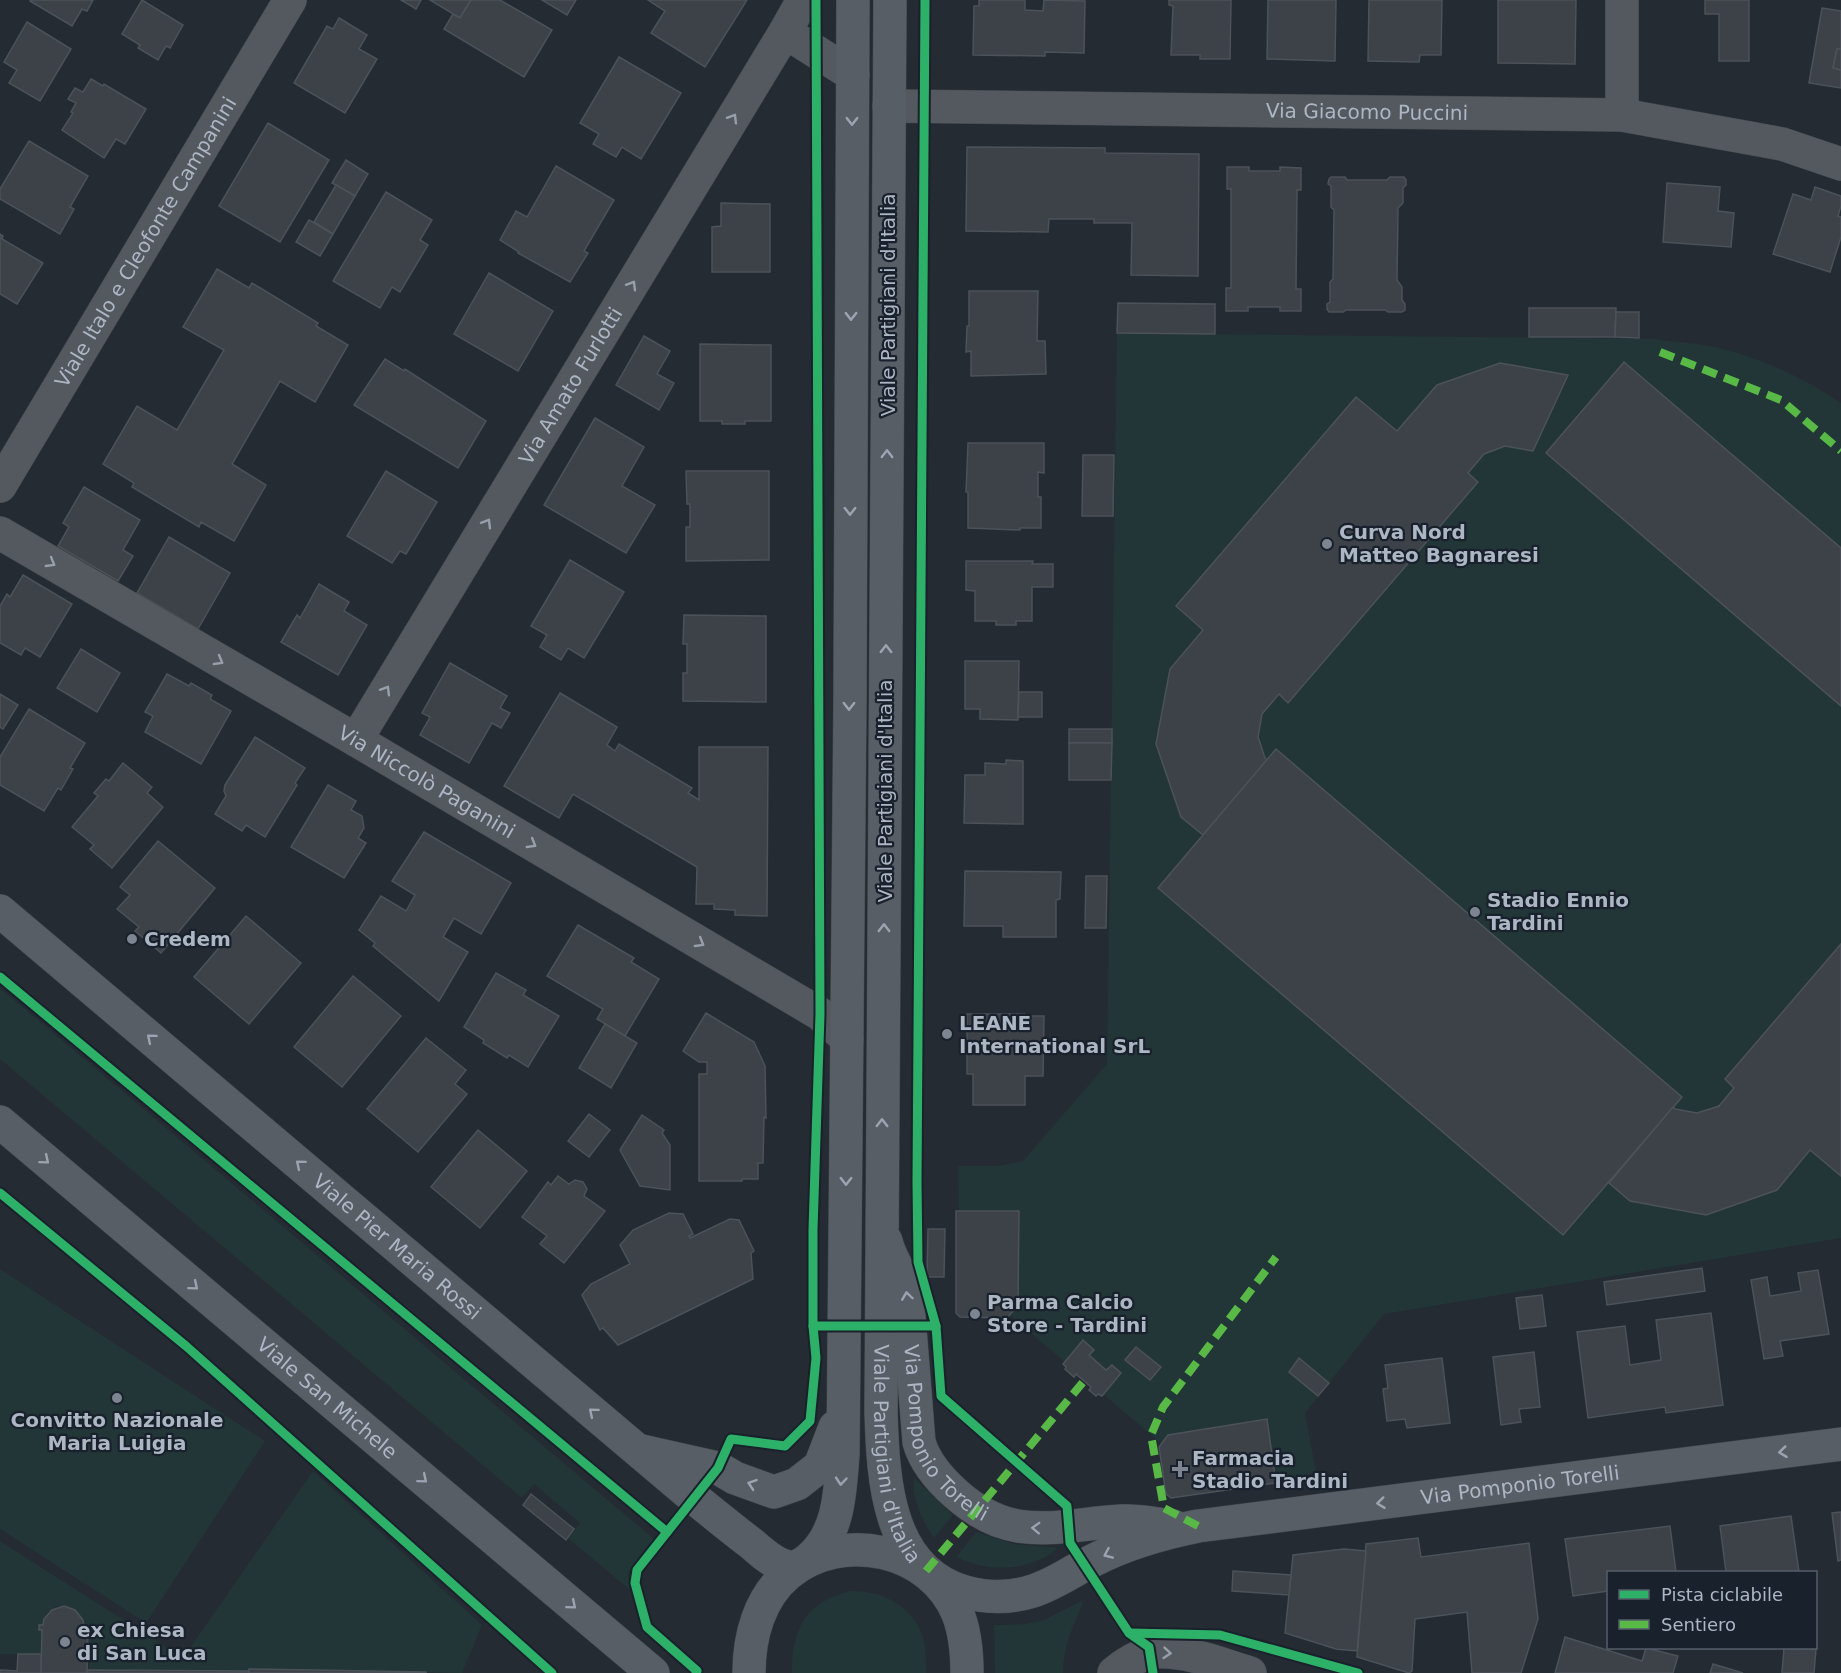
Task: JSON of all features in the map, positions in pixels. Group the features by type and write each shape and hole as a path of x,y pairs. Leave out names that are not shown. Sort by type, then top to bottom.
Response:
{"main road":[{"name":"Viale Partigiani d'Italia","path":"803,1564 827,1539 840,1494 841,1473 847,1039 853,0"},
{"name":"Viale Partigiani d'Italia","path":"890,0 881,1412 885,1480 899,1532 914,1558 938,1583 958,1615 966,1648 967,1673"},
{"name":"Viale Pier Maria Rossi","path":"0,910 694,1498 776,1563 795,1568 803,1564"},
{"name":"Viale San Michele","path":"0,1122 653,1673"},
{"name":"Via Pomponio Torelli","path":"882,1206 887,1246 901,1272 907,1291 919,1442 928,1464 947,1486 989,1518 1002,1523 1027,1528 1124,1521 1177,1527 1198,1526 1841,1444"},
{"path":"638,1450 718,1468 735,1478 774,1492 797,1484 820,1466 843,1405"},
{"name":"Via Pomponio Torelli","path":"803,1564 835,1552 866,1550 897,1556 912,1562 944,1583 962,1591 986,1596 1010,1596 1044,1587 1093,1560 1131,1544 1198,1526"},
{"path":"749,1673 750,1647 760,1614 778,1585 803,1564"}],"street":[{"name":"Viale Italo e Cleofonte Campanini","path":"0,486 290,0"},
{"name":"Via Amato Furlotti","path":"356,740 803,0"},
{"path":"1622,0 1622,115"},
{"path":"785,32 853,75"},
{"name":"Via Giacomo Puccini","path":"889,106 1622,115 1782,144 1841,164"},
{"name":"Via Niccolò Paganini","path":"0,534 356,740 820,1014 847,1039"},
{"path":"1114,1673 1134,1659 1154,1652 1198,1658 1250,1673"}],"shaded area":[{"name":"Stadio Ennio Tardini","path":"1117,333 1654,339 1697,344 1739,353 1799,378 1841,403 1841,1238 1384,1314 1305,1413 1316,1472 1276,1483 1266,1420 1162,1444 1103,1394 1096,1396 1089,1390 1091,1387 1077,1375 1074,1377 1065,1369 1065,1362 1010,1315 1007,1318 960,1317 956,1313 958,1166 998,1166 1023,1161 1107,1064"},
{"path":"0,988 654,1539 630,1569 628,1574 630,1590 568,1538 580,1523 534,1484 522,1498 0,1059"},
{"path":"0,1269 265,1441 146,1623 0,1529"},
{"path":"313,1471 482,1625 462,1673 250,1669 249,1671 89,1670 88,1631 90,1626 84,1626 82,1619 73,1609 62,1606 51,1610 44,1620 41,1654 0,1654 0,1541 183,1658"},
{"path":"914,1478 953,1515 934,1538 922,1518 916,1501"},
{"path":"976,1532 1014,1544 1057,1548 1039,1560 1006,1568 976,1564 956,1557"},
{"path":"851,1591 888,1598 907,1612 921,1632 925,1645 926,1673 792,1673 794,1643 804,1620 823,1602"},
{"path":"1082,1601 1067,1646 1063,1673 995,1673 994,1625 1042,1621"}],"building":[{"path":"31,0 93,0 87,11 82,9 72,26"},
{"path":"142,0 183,25 170,48 166,46 158,60 138,48 140,45 122,34"},
{"path":"401,0 421,0 416,9"},
{"path":"430,0 471,0 460,18"},
{"path":"471,0 500,0 552,30 524,77 444,29 453,14 460,18"},
{"path":"542,0 576,0 567,15"},
{"path":"648,0 747,0 705,67 651,33 665,11"},
{"path":"979,0 1025,0 1025,10 1043,11 1044,0 1085,1 1084,53 1045,52 1045,56 973,55 974,6 979,6"},
{"path":"1169,0 1231,0 1230,59 1200,59 1200,55 1171,55 1173,6 1169,5"},
{"path":"1268,0 1336,0 1335,61 1267,59"},
{"path":"1369,0 1442,0 1441,55 1420,55 1419,62 1368,61"},
{"path":"1498,0 1576,0 1575,64 1498,63"},
{"path":"1705,0 1749,0 1749,61 1719,61 1719,14 1705,14"},
{"path":"1822,8 1841,11 1841,49 1837,49 1833,68 1841,70 1841,88 1809,83"},
{"path":"339,18 367,35 359,49 377,59 345,113 294,83 327,26 333,29"},
{"path":"27,22 71,49 40,101 9,83 17,70 4,62"},
{"path":"1837,49 1841,49 1841,70 1833,68"},
{"path":"619,57 681,93 641,159 622,147 616,157 593,144 599,134 580,123"},
{"path":"91,79 103,86 104,84 146,109 125,144 116,139 104,158 62,130 73,113 71,112 76,103 68,99 75,88 83,92"},
{"path":"268,123 329,160 280,242 219,206"},
{"path":"29,141 88,176 70,207 74,209 60,234 0,199 0,189"},
{"path":"967,147 1105,148 1105,153 1199,154 1198,276 1131,275 1132,223 1094,223 1094,219 1049,219 1048,232 966,231"},
{"path":"346,160 368,174 355,196 332,183"},
{"path":"556,166 614,200 584,251 588,253 570,282 518,253 500,240 516,211 527,217"},
{"path":"1227,167 1249,167 1249,171 1280,171 1280,167 1301,168 1301,190 1297,190 1296,289 1301,289 1301,311 1280,311 1280,307 1248,307 1248,311 1226,311 1226,288 1231,288 1231,189 1227,189"},
{"path":"1331,177 1345,177 1347,180 1387,180 1390,177 1404,177 1406,180 1403,188 1403,203 1398,208 1397,280 1402,287 1402,300 1405,304 1405,310 1402,312 1346,310 1329,312 1327,309 1327,304 1330,302 1330,282 1333,279 1334,210 1331,207 1331,186 1328,184"},
{"path":"1667,183 1720,187 1718,211 1734,213 1731,247 1663,242"},
{"path":"336,185 355,196 333,234 314,222"},
{"path":"1815,187 1841,196 1838,216 1841,217 1841,237 1830,272 1773,254 1793,194 1811,200"},
{"path":"386,192 432,220 420,240 428,245 400,292 392,287 380,308 333,281"},
{"path":"721,203 770,204 770,272 712,272 712,227 721,226"},
{"path":"309,220 333,234 320,256 296,242"},
{"path":"0,234 3,236 2,239 43,263 17,304 0,294"},
{"path":"217,269 249,288 252,283 318,323 316,326 348,345 315,402 280,381 232,464 266,485 234,541 201,522 199,527 132,487 134,483 103,464 137,406 177,430 224,350 183,327"},
{"path":"489,273 553,311 518,371 454,334"},
{"path":"969,291 1038,291 1037,341 1045,341 1046,374 971,376 971,351 966,352"},
{"path":"1118,303 1215,304 1215,334 1117,333"},
{"path":"1529,308 1616,308 1615,337 1529,337"},
{"path":"1616,312 1639,312 1639,338 1615,337"},
{"path":"644,336 670,351 657,374 674,383 659,410 616,385"},
{"path":"700,344 771,345 771,421 722,424 722,421 700,421"},
{"path":"385,359 404,371 405,369 486,421 458,468 354,405"},
{"path":"1624,362 1841,548 1841,706 1546,453"},
{"name":"Curva Nord Matteo Bagnaresi","path":"1500,363 1568,375 1533,451 1505,446 1484,454 1468,473 1478,482 1288,703 1279,694 1262,714 1258,737 1265,758 1268,760 1203,835 1181,817 1156,744 1170,669 1203,630 1176,606 1356,397 1397,431 1437,385"},
{"path":"595,418 644,447 622,486 655,505 626,553 544,505"},
{"path":"968,443 1044,443 1044,473 1038,472 1041,528 1020,528 1020,530 968,528 968,492 966,492"},
{"path":"1083,455 1114,455 1113,516 1082,516"},
{"path":"386,471 437,502 406,554 400,551 392,563 347,536"},
{"path":"686,471 769,471 769,560 686,561 686,527 690,527 690,504 687,504"},
{"path":"84,487 140,520 123,550 133,556 118,581 58,546 69,527 63,523"},
{"path":"169,537 230,573 198,629 137,593"},
{"path":"570,560 624,592 584,658 568,648 561,660 540,647 547,635 531,626"},
{"path":"966,561 1033,561 1032,564 1053,564 1053,587 1032,587 1032,621 1016,621 1016,625 996,625 996,621 975,621 975,591 966,590"},
{"path":"23,575 72,604 40,657 25,648 21,655 0,643 0,606 7,594 10,597"},
{"path":"319,584 349,602 344,611 367,625 338,675 281,642 297,615 300,618"},
{"path":"684,615 766,616 766,702 683,701 683,673 687,673 687,644 683,644"},
{"path":"81,649 120,673 97,712 57,688"},
{"path":"965,661 1019,661 1018,720 980,719 980,709 965,709"},
{"path":"450,663 507,696 500,708 510,713 501,728 492,723 469,763 420,735 430,717 422,713"},
{"path":"167,674 189,686 191,683 212,695 210,699 231,711 201,764 145,732 153,716 145,712"},
{"path":"1019,692 1042,692 1042,717 1018,717"},
{"path":"560,693 617,727 607,745 615,751 619,744 692,788 688,793 699,800 699,747 768,747 767,916 735,915 735,910 714,909 714,904 696,904 697,867 573,794 559,818 504,786"},
{"path":"0,694 18,705 3,729 0,727"},
{"path":"29,709 85,743 70,768 73,769 61,790 58,788 44,811 0,785 0,757"},
{"path":"1069,729 1112,729 1112,743 1069,743"},
{"path":"255,737 305,768 265,837 246,825 242,831 215,814 226,796 225,785"},
{"path":"1069,743 1112,743 1111,780 1069,780"},
{"path":"1276,749 1682,1097 1563,1235 1158,888"},
{"path":"1006,760 1023,761 1023,824 964,823 965,775 985,775 985,763 1006,764"},
{"path":"123,763 152,787 147,793 163,807 112,868 90,849 94,845 72,827 98,796 94,793 106,779 109,781"},
{"path":"328,785 356,801 351,810 362,816 364,828 358,838 366,843 344,878 291,847"},
{"path":"424,832 511,883 481,934 454,918 443,937 468,952 439,1001 373,946 375,943 359,930 381,896 406,911 415,895 392,881"},
{"path":"158,841 215,888 161,953 135,931 139,927 117,909 130,895 120,887"},
{"path":"965,871 1061,872 1060,899 1056,900 1056,937 1003,937 1003,926 964,926"},
{"path":"1086,876 1107,876 1106,928 1085,928"},
{"path":"246,916 301,963 249,1024 194,977"},
{"path":"578,925 634,958 631,962 659,979 625,1036 597,1019 603,1009 547,976"},
{"path":"1841,944 1841,1176 1810,1150 1777,1190 1706,1215 1630,1201 1609,1183 1673,1107 1697,1113 1719,1106 1734,1088 1725,1079"},
{"path":"496,973 526,990 523,995 559,1016 528,1067 509,1055 507,1058 483,1043 484,1040 464,1027"},
{"path":"353,976 401,1016 342,1087 294,1047"},
{"path":"706,1013 754,1042 765,1066 766,1118 764,1117 763,1163 758,1163 758,1179 699,1181 699,1074 707,1074 707,1062 699,1062 683,1051"},
{"path":"967,1014 1044,1016 1043,1076 1025,1076 1025,1105 973,1105 973,1074 967,1074"},
{"path":"605,1024 637,1043 611,1088 579,1068"},
{"path":"426,1038 466,1070 455,1084 467,1094 418,1152 367,1109"},
{"path":"589,1114 610,1130 589,1157 568,1141"},
{"path":"642,1115 664,1130 662,1133 670,1145 670,1190 640,1186 620,1150"},
{"path":"478,1130 527,1171 480,1228 431,1187"},
{"path":"558,1176 569,1184 575,1180 583,1182 587,1189 584,1196 605,1211 564,1263 540,1244 547,1236 522,1217 548,1182 551,1185"},
{"path":"956,1211 1019,1211 1018,1305 1007,1318 960,1317 956,1313"},
{"path":"669,1213 683,1214 693,1234 689,1236 690,1238 730,1219 739,1220 754,1251 751,1253 753,1279 618,1345 603,1328 600,1330 582,1295 591,1284 630,1264 620,1245 633,1230"},
{"path":"928,1229 945,1229 944,1277 927,1277"},
{"path":"1702,1268 1705,1291 1607,1305 1604,1282"},
{"path":"1818,1270 1829,1334 1780,1341 1783,1356 1764,1359 1751,1280 1767,1277 1770,1296 1801,1291 1798,1273"},
{"path":"1542,1295 1546,1326 1520,1329 1516,1298"},
{"path":"1711,1313 1723,1405 1666,1413 1665,1407 1588,1418 1577,1332 1625,1326 1630,1365 1661,1360 1656,1320"},
{"path":"1083,1340 1094,1350 1089,1355 1106,1370 1112,1365 1121,1373 1102,1396 1098,1394 1096,1396 1089,1390 1091,1387 1076,1374 1074,1377 1063,1364"},
{"path":"1136,1347 1161,1367 1150,1380 1125,1360"},
{"path":"1534,1352 1540,1407 1519,1409 1521,1422 1501,1425 1493,1357"},
{"path":"1299,1358 1329,1383 1318,1396 1289,1372"},
{"path":"1442,1358 1450,1423 1407,1428 1405,1419 1387,1421 1383,1389 1388,1388 1385,1365"},
{"path":"1267,1419 1276,1483 1171,1498 1166,1494 1159,1447 1168,1435"},
{"path":"531,1494 574,1529 566,1540 523,1505"},
{"path":"1841,1512 1841,1560 1838,1561 1832,1513"},
{"path":"1791,1516 1799,1571 1726,1571 1720,1526"},
{"path":"1670,1526 1676,1571 1607,1571 1607,1591 1573,1596 1565,1539"},
{"path":"1418,1538 1421,1557 1529,1543 1538,1619 1521,1673 1472,1673 1467,1612 1415,1619 1412,1671 1409,1673 1357,1657 1366,1544"},
{"path":"1344,1549 1366,1551 1357,1651 1336,1649 1285,1633 1293,1555"},
{"path":"1233,1571 1291,1575 1289,1595 1232,1591"},
{"name":"ex Chiesa di San Luca","path":"64,1606 75,1610 83,1620 84,1626 90,1626 87,1673 41,1673 42,1630 39,1630 39,1625 43,1625 44,1619 52,1610"},
{"path":"1565,1637 1642,1661 1646,1649 1678,1656 1673,1673 1555,1673"},
{"path":"1784,1649 1816,1649 1814,1673 1782,1673"},
{"path":"18,1654 41,1654 41,1673 0,1673 0,1670 17,1671"},
{"path":"1713,1664 1743,1673 1710,1673"},
{"path":"249,1669 426,1672 426,1673 249,1673"},
{"path":"88,1670 249,1671 249,1673 87,1673"}],"marked path":[{"path":"1660,352 1781,400 1841,451"},
{"path":"1198,1526 1164,1508 1151,1435 1163,1407 1276,1257"},
{"path":"926,1571 1084,1381"}],"cycle path":[{"path":"696,1673 697,1671 647,1627 635,1583 637,1570 718,1468 731,1439 785,1446 810,1421 816,1358 813,1326 813,1230 820,1014 816,0"},
{"path":"925,0 918,1262 936,1326 941,1396 1067,1506 1070,1543 1129,1633 1149,1647 1153,1673"},
{"path":"0,977 667,1532"},
{"path":"0,1193 186,1346 552,1673"},
{"path":"813,1326 936,1326"},
{"path":"1130,1633 1220,1635 1358,1673"}],"place":[{"name":"Curva Nord Matteo Bagnaresi","path":"1327,544"},
{"name":"Stadio Ennio Tardini","path":"1475,912"},
{"name":"Credem","path":"132,939"},
{"name":"LEANE International SrL","path":"947,1034"},
{"name":"Parma Calcio Store - Tardini","path":"975,1314"},
{"name":"Convitto Nazionale Maria Luigia","path":"117,1398"},
{"name":"Farmacia Stadio Tardini","path":"1180,1469"},
{"name":"ex Chiesa di San Luca","path":"65,1642"}]}
